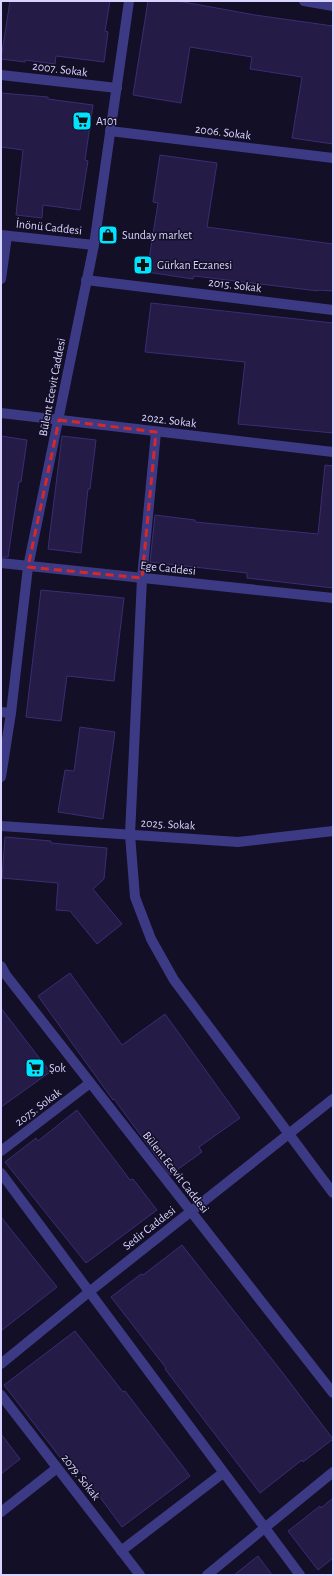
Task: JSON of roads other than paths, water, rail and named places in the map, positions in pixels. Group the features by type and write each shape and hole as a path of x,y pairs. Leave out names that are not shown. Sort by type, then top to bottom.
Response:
{"street":[{"name":"Bülent Ecevit Caddesi","path":"1,777 6,712 28,567 94,245 129,1"},
{"path":"304,1 333,6"},
{"name":"2007. Sokak","path":"1,75 116,88"},
{"name":"2006. Sokak","path":"110,131 333,158"},
{"path":"1,279 4,235"},
{"name":"İnönü Caddesi","path":"4,235 94,245"},
{"name":"2015. Sokak","path":"86,280 333,310"},
{"name":"2022. Sokak","path":"1,413 333,452"},
{"path":"156,432 142,578 130,835 135,897 151,939 174,980 333,1193"},
{"name":"Ege Caddesi","path":"1,563 333,598"},
{"name":"2025. Sokak","path":"1,826 238,842 333,830"},
{"name":"Bülent Ecevit Caddesi","path":"1,966 6,975 190,1212 333,1393"},
{"name":"2075. Sokak","path":"1,1151 90,1083"},
{"name":"Sedir Caddesi","path":"1,1364 89,1292 333,1099"},
{"path":"1,1173 300,1575"},
{"name":"2079. Sokak","path":"1,1395 140,1575"},
{"path":"1,1512 57,1468"},
{"path":"207,1575 333,1472"},
{"path":"121,1551 223,1473"}],"place":[{"name":"A101","path":"82,121"},
{"name":"Sunday market","path":"108,235"},
{"name":"Gürkan Eczanesi","path":"143,265"},
{"name":"Şok","path":"35,1068"}]}
